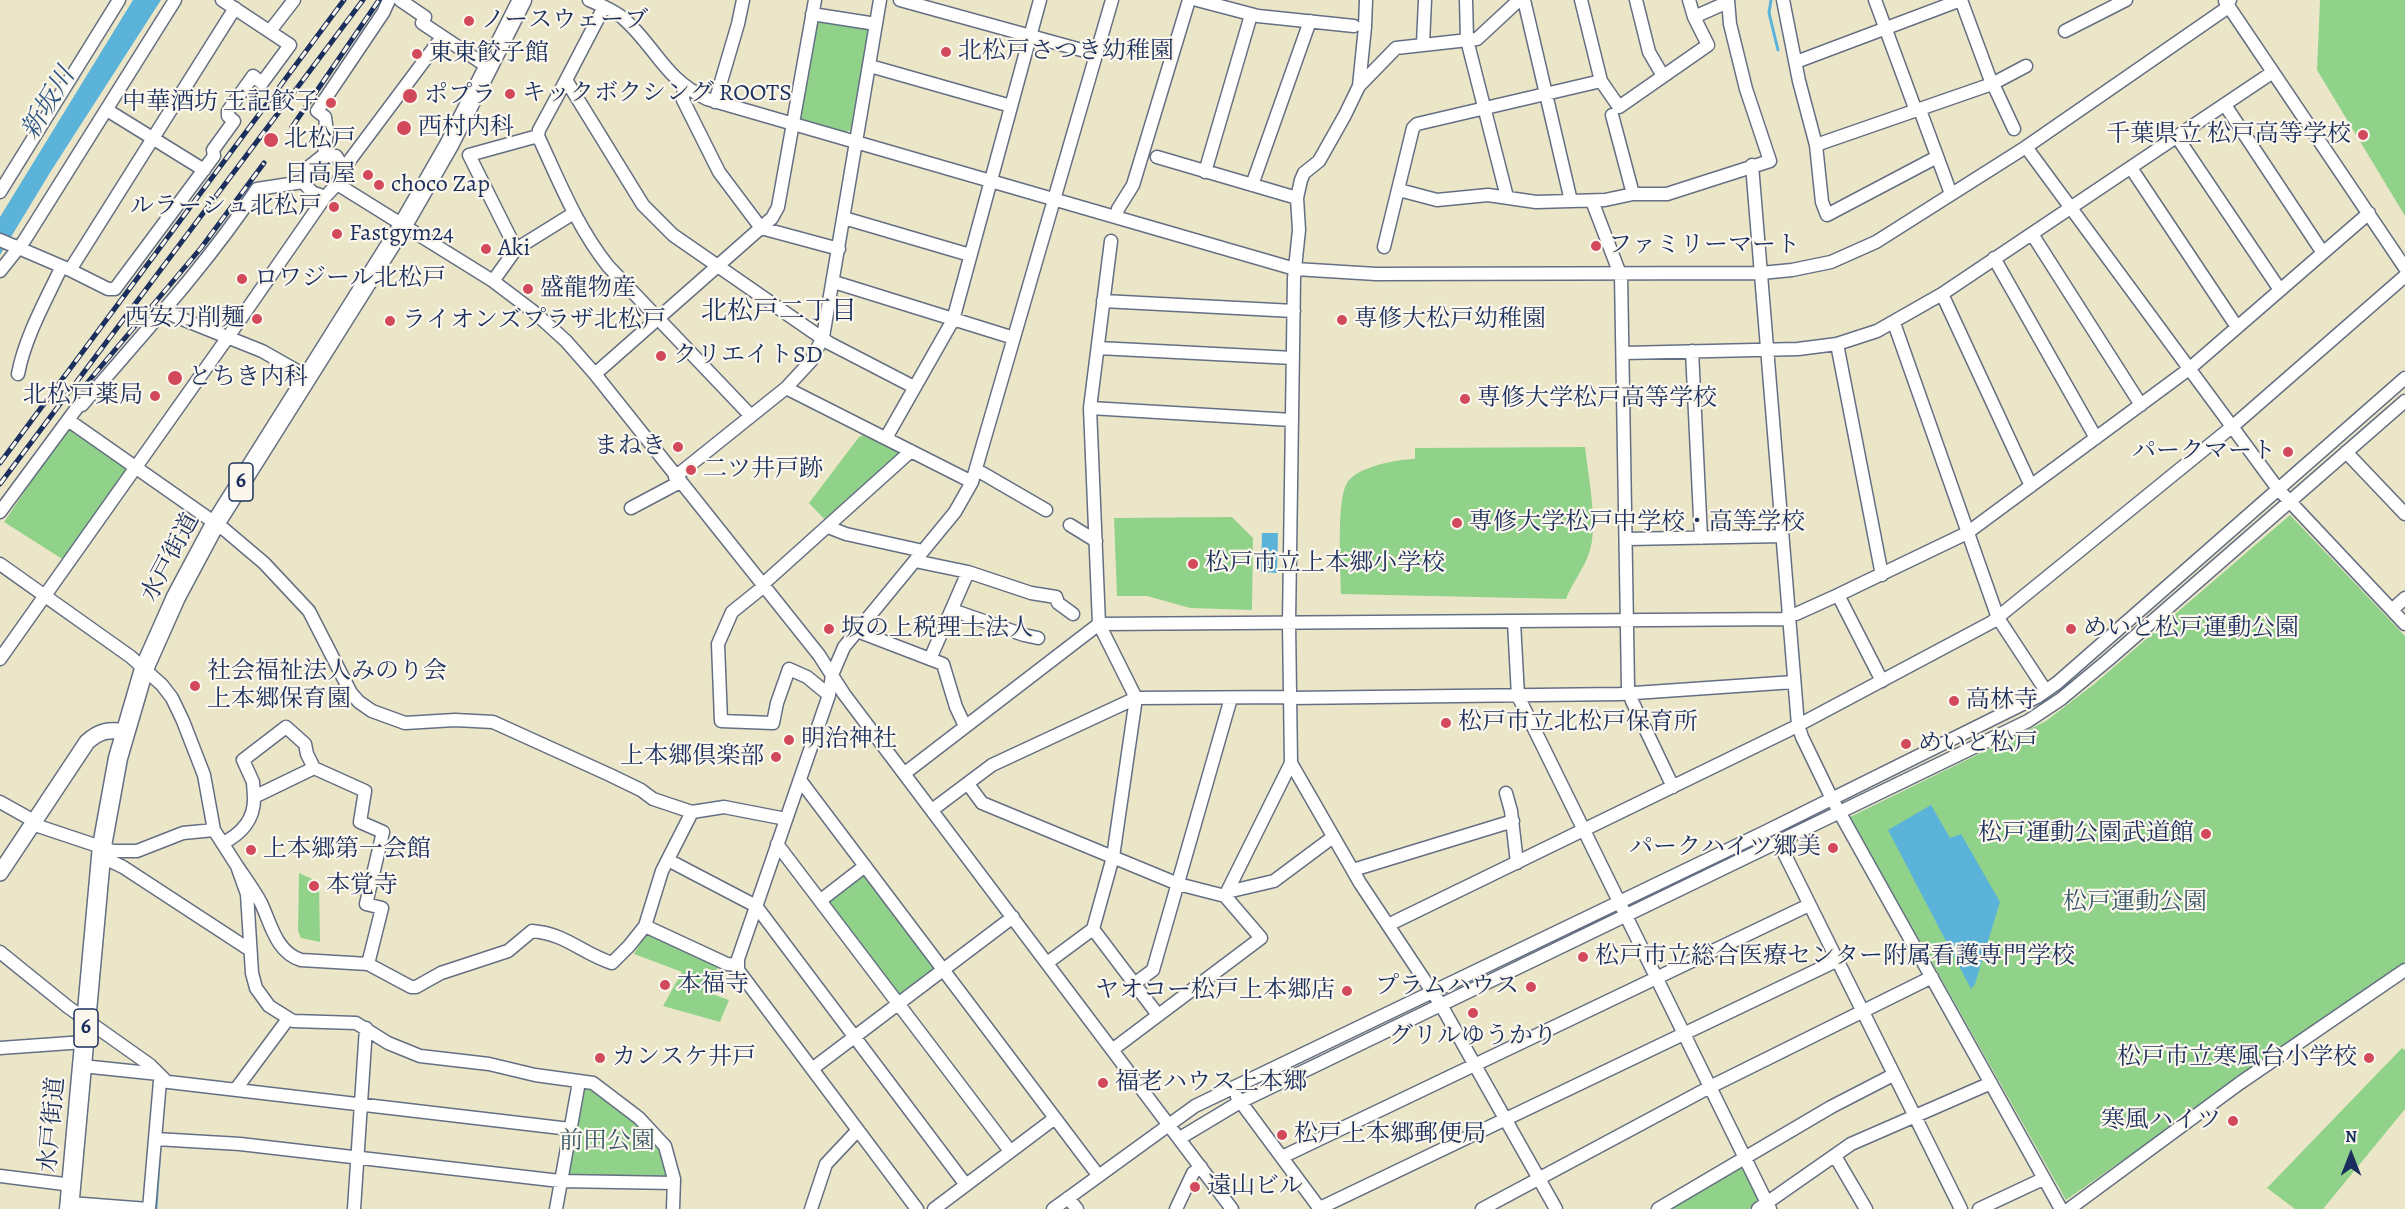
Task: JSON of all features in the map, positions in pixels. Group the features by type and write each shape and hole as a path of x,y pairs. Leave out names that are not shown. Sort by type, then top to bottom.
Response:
{"highway":[{"name":"水戸街道","path":"70,1206 101,851 125,732 144,669 177,597 215,524 403,225 449,145 522,0"}],"main road":[{"path":"0,873 87,742 102,731 112,729 125,732"}],"street":[{"path":"0,192 119,0"},
{"path":"0,271 7,260 19,249 175,0"},
{"path":"0,240 108,289 115,289 214,156 213,150 234,121 228,116 228,111 253,76 262,83 290,45 222,0"},
{"path":"270,31 294,0"},
{"path":"324,155 325,117 317,111 389,0"},
{"path":"400,0 425,17 422,23 488,67"},
{"path":"590,0 621,16 633,27 664,67 684,87 715,102 1295,269 1376,274 1761,273 1816,266 1842,258 1876,242 2026,147 2228,2 2405,268"},
{"path":"715,102 743,0"},
{"path":"595,374 772,218 778,207 815,0"},
{"path":"631,508 677,479 786,388 811,361 823,337 880,0"},
{"path":"900,0 1096,54"},
{"path":"886,438 953,320 1040,0"},
{"path":"918,1209 738,970 737,965 829,696 832,675 844,647 955,512 977,470 1053,198 1112,0"},
{"path":"1116,217 1133,185 1189,0"},
{"path":"1197,0 1251,15 1354,26"},
{"path":"1359,86 1366,0"},
{"path":"1423,44 1425,0"},
{"path":"1466,0 1467,40 1507,197"},
{"path":"1226,894 1291,763 1289,623 1292,420 1295,269 1299,230 1296,198 1304,173 1319,161 1359,86 1396,48 1477,39 1518,0"},
{"path":"1524,0 1571,201"},
{"path":"1581,0 1601,81 1619,107 1708,45 1694,17 1689,0"},
{"path":"1636,0 1649,52 1663,76"},
{"path":"1783,0 1816,145 1822,202 1827,215 1937,158"},
{"path":"1875,0 1951,194"},
{"path":"1796,62 1961,0 1993,84 2014,129"},
{"path":"2065,31 2111,4 2126,0"},
{"path":"1399,190 1437,200 1488,195 1536,202 1592,201 1633,194 1667,194 1770,160 1746,89 1730,24 1728,1 1694,17"},
{"path":"604,7 539,130 538,136 592,246 751,416"},
{"path":"18,374 30,334 66,269 153,138 235,8"},
{"path":"812,14 876,24"},
{"path":"1205,171 1251,15"},
{"path":"1252,185 1310,21"},
{"path":"0,659 136,469 325,197 337,184 344,168 442,37"},
{"path":"870,66 1011,106"},
{"path":"1816,145 1993,84 2026,66"},
{"path":"1624,353 1766,350 1837,344 1877,331 1942,294 2273,72"},
{"path":"566,80 643,205 673,236 829,343 914,387"},
{"path":"1384,247 1413,128 1417,124 1601,81"},
{"path":"684,87 683,100 719,172 761,228 839,249"},
{"path":"2225,105 2323,252"},
{"path":"107,110 204,170"},
{"path":"1611,115 1633,194"},
{"path":"469,155 538,136"},
{"path":"2177,137 2280,290"},
{"path":"449,145 469,155 516,249"},
{"path":"2026,147 2278,489 2405,624"},
{"path":"303,182 310,166 324,155 336,156 344,168"},
{"path":"1157,157 1296,198"},
{"path":"1752,165 1798,725 1832,799 2061,1209"},
{"path":"2131,168 2237,327"},
{"path":"303,182 312,192 325,197"},
{"path":"0,512 68,420 231,228 257,189 303,182"},
{"path":"337,184 493,281 553,328 595,374 832,675 1232,1209"},
{"path":"1592,201 1620,274 1624,353 1626,621 1630,694 1673,788"},
{"path":"493,281 516,249 574,213"},
{"path":"905,773 1099,624 1626,621 1789,617 1797,614 1967,533 2189,369 2369,213"},
{"path":"844,218 970,255"},
{"path":"2032,234 2141,405"},
{"path":"1047,963 1093,929 1113,857 1136,698 1099,624 1090,408 1111,241"},
{"path":"1994,258 2096,438"},
{"path":"1388,925 1673,788 1798,725 1998,618 2233,426 2405,276"},
{"path":"834,282 1014,338"},
{"path":"1942,294 2031,486"},
{"path":"1103,301 1294,311"},
{"path":"162,311 262,351 308,377"},
{"path":"1894,323 1998,618 2046,691"},
{"path":"1837,344 1882,575"},
{"path":"1098,348 1293,358"},
{"path":"1692,351 1701,538"},
{"path":"1053,1209 1169,1124 1231,1088 1765,832 2027,703 2046,691 2097,648 2405,378"},
{"path":"786,388 972,482"},
{"path":"1180,1138 1240,1102 2028,721 2061,699 2108,660 2405,401"},
{"path":"1090,408 1292,420"},
{"path":"68,420 252,552 294,593 320,629 351,693 372,711 405,723 455,720 493,722 641,790 653,800 692,813 724,807 786,819"},
{"path":"829,696 807,677 789,669 777,703 773,723 722,721 717,644 732,612 911,451"},
{"path":"2346,452 2403,507"},
{"path":"977,470 1046,510"},
{"path":"1070,525 1096,541"},
{"path":"828,527 1031,593 1056,597 1058,603 1073,614"},
{"path":"1626,539 1782,536"},
{"path":"0,564 131,657 162,685 172,698 204,775 214,830 218,839 260,900 282,948 286,953 301,960 368,964 411,987 416,987 441,974 508,951 532,931 552,934 572,942 590,954 612,963 645,926 662,871 692,813"},
{"path":"930,659 968,572"},
{"path":"1838,595 1882,681"},
{"path":"2392,610 2405,598"},
{"path":"952,610 1038,638"},
{"path":"1514,622 1518,696 1745,1158 1765,1207 1851,1144 1990,1083"},
{"path":"857,631 943,663 956,707 965,726"},
{"path":"2097,648 2108,660"},
{"path":"932,810 992,765 1136,698 1630,694 1794,682"},
{"path":"1134,984 1153,970 1231,698"},
{"path":"222,843 237,836 254,811 253,782 243,760 286,727 305,744 314,768 365,791 360,822 383,832 366,904 382,908 368,964"},
{"path":"1291,763 1353,870 1433,991 1556,1209"},
{"path":"254,797 314,768"},
{"path":"800,780 1098,1175"},
{"path":"968,784 982,803 1178,884 1226,894 1274,881 1333,837"},
{"path":"1506,793 1513,821 1517,862"},
{"path":"0,802 33,823 101,851 250,950"},
{"path":"1353,870 1513,821"},
{"path":"101,851 137,851 183,833 214,830"},
{"path":"1765,832 1775,844 1809,905 1961,1209"},
{"path":"777,844 1010,1151"},
{"path":"668,860 756,906 966,1185"},
{"path":"237,866 247,894 254,981 260,995 269,1006 288,1019 303,1022 348,1021 366,1028 388,1043 420,1056 489,1064 535,1075 593,1083 655,1132 665,1146 672,1164 673,1209"},
{"path":"821,900 865,866"},
{"path":"1112,1050 1261,938 1226,894"},
{"path":"1282,1157 1809,905"},
{"path":"812,1069 1013,917"},
{"path":"645,926 727,964 737,965"},
{"path":"1093,929 1158,1015"},
{"path":"0,952 150,1065 163,1078"},
{"path":"1231,1088 1320,1208 1836,961"},
{"path":"2069,1209 2240,1083 2405,970"},
{"path":"1482,1209 1710,1087 1932,977"},
{"path":"236,1089 288,1019"},
{"path":"354,1209 366,1028"},
{"path":"0,1048 84,1042"},
{"path":"82,1066 236,1089 570,1130"},
{"path":"1659,1209 1831,1107 1893,1075"},
{"path":"70,1206 149,1209 160,1081 163,1078"},
{"path":"556,1209 579,1082"},
{"path":"934,1209 1055,1118"},
{"path":"811,1209 826,1164 858,1130"},
{"path":"156,1139 240,1144 560,1181 674,1183"},
{"path":"1835,1155 1866,1209"},
{"path":"1176,1209 1193,1173 1201,1167"},
{"path":"0,1176 72,1185"},
{"path":"1979,1209 2043,1179"},
{"path":"1068,1198 1077,1209"}],"green space":[{"path":"2320,0 2405,0 2405,216 2317,70"},
{"path":"818,18 866,25 870,29 854,129 846,132 801,119 798,115"},
{"path":"70,424 131,469 67,562 4,522"},
{"path":"869,433 900,449 901,456 827,522 809,503 859,437"},
{"path":"1585,447 1592,501 1592,542 1587,559 1566,599 1341,594 1341,505 1347,483 1359,472 1388,462 1415,459 1415,448"},
{"name":"松戸運動公園","path":"2290,515 2405,636 2405,962 2066,1200 1850,817 2046,721 2093,685"},
{"path":"1232,517 1253,538 1252,610 1190,608 1147,596 1117,596 1114,518"},
{"path":"299,873 319,882 320,942 301,938 298,931"},
{"path":"858,875 865,875 933,965 932,972 901,995 895,994 827,904 827,898"},
{"path":"646,934 718,966 709,993 729,1000 720,1022 663,1006 682,972 634,954"},
{"path":"2402,1048 2405,1050 2405,1109 2323,1209 2295,1209 2267,1188"},
{"name":"前田公園","path":"588,1086 642,1126 660,1149 667,1175 661,1178 566,1176 582,1087"},
{"path":"1736,1167 1744,1169 1758,1198 1756,1204 1749,1209 1665,1209"}],"water":[{"path":"133,0 161,0 0,255 0,217"},
{"path":"1262,533 1278,533 1277,573 1261,572"},
{"path":"1931,805 1950,838 1961,834 2000,902 1975,984 1971,989 1888,830"}],"waterway":[{"path":"1771,0 1769,13 1778,50"},
{"path":"156,1209 160,1146"}],"railway":[{"path":"0,463 344,0"},
{"path":"0,484 363,0"},
{"path":"292,127 379,0"},
{"path":"82,389 201,248 264,163"}],"place":[{"name":"ノースウェーブ","path":"469,21"},
{"name":"北松戸さつき幼稚園","path":"946,52"},
{"name":"東東餃子館","path":"417,54"},
{"name":"キックボクシング ROOTS","path":"510,94"},
{"name":"ポプラ","path":"410,96"},
{"name":"中華酒坊 王記餃子","path":"331,103"},
{"name":"西村内科","path":"404,128"},
{"name":"千葉県立 松戸高等学校","path":"2363,135"},
{"name":"北松戸","path":"271,140"},
{"name":"日高屋","path":"368,175"},
{"name":"choco Zap","path":"379,185"},
{"name":"ルラーシュ北松戸","path":"334,207"},
{"name":"Fastgym24","path":"337,234"},
{"name":"ファミリーマート","path":"1596,246"},
{"name":"Aki","path":"486,249"},
{"name":"ロワジール北松戸","path":"242,279"},
{"name":"盛龍物産","path":"528,289"},
{"name":"西安刀削麺","path":"257,319"},
{"name":"専修大松戸幼稚園","path":"1342,320"},
{"name":"ライオンズプラザ北松戸","path":"390,321"},
{"name":"クリエイトSD","path":"661,356"},
{"name":"とちき内科","path":"175,378"},
{"name":"北松戸薬局","path":"155,396"},
{"name":"専修大学松戸高等学校","path":"1465,399"},
{"name":"まねき","path":"678,447"},
{"name":"パークマート","path":"2288,452"},
{"name":"二ツ井戸跡","path":"691,470"},
{"name":"専修大学松戸中学校・高等学校","path":"1457,523"},
{"name":"松戸市立上本郷小学校","path":"1193,564"},
{"name":"坂の上税理士法人","path":"829,629"},
{"name":"めいと松戸運動公園","path":"2071,629"},
{"name":"社会福祉法人みのり会 上本郷保育園","path":"195,686"},
{"name":"高林寺","path":"1954,701"},
{"name":"松戸市立北松戸保育所","path":"1446,723"},
{"name":"明治神社","path":"789,740"},
{"name":"めいと松戸","path":"1906,744"},
{"name":"上本郷倶楽部","path":"776,757"},
{"name":"松戸運動公園武道館","path":"2206,834"},
{"name":"パークハイツ郷美","path":"1833,848"},
{"name":"上本郷第一会館","path":"251,850"},
{"name":"本覚寺","path":"314,886"},
{"name":"松戸市立総合医療センター附属看護専門学校","path":"1583,957"},
{"name":"本福寺","path":"665,985"},
{"name":"プラムハウス","path":"1531,987"},
{"name":"ヤオコー松戸上本郷店","path":"1347,991"},
{"name":"グリルゆうかり","path":"1473,1013"},
{"name":"カンスケ井戸","path":"600,1058"},
{"name":"松戸市立寒風台小学校","path":"2369,1058"},
{"name":"福老ハウス上本郷","path":"1103,1083"},
{"name":"寒風ハイツ","path":"2233,1121"},
{"name":"松戸上本郷郵便局","path":"1282,1135"},
{"name":"遠山ビル","path":"1195,1187"}],"district":[{"name":"北松戸二丁目","path":"779,313"}],"water label":[{"name":"新坂川","path":"49,104"}]}
